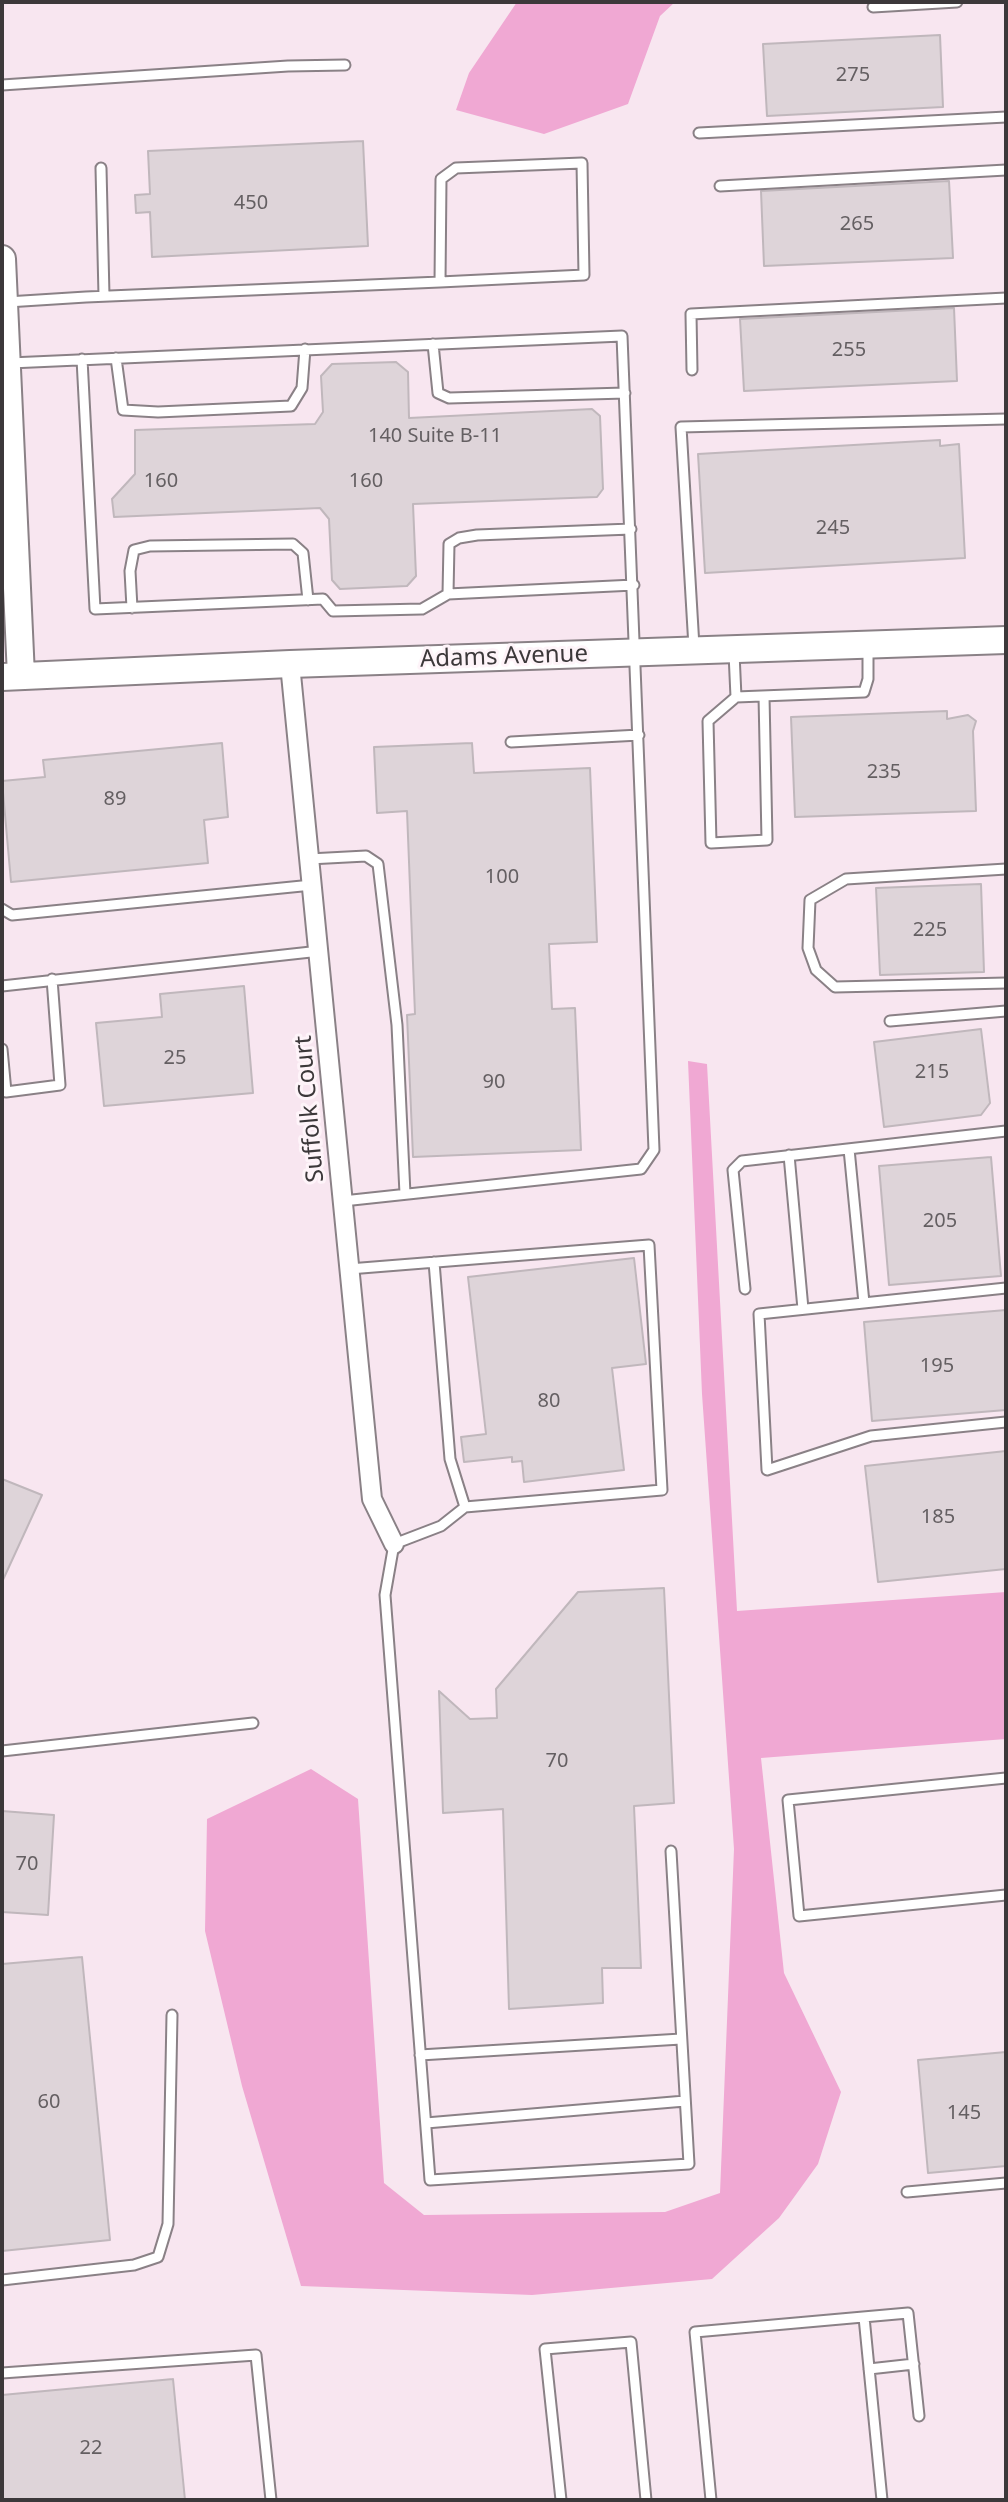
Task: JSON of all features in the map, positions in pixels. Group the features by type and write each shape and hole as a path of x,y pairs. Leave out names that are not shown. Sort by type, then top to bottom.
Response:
{"street":[{"path":"2,259 12,677"},
{"name":"Adams Avenue","path":"12,677 290,664 1006,640"},
{"name":"Suffolk Court","path":"290,664 372,1499 394,1544"}],"lane":[{"path":"873,7 957,2"},
{"path":"2,85 345,65"},
{"path":"699,133 1006,117"},
{"path":"3,286 104,296 440,282 584,275 582,163 456,168 441,179 440,282"},
{"path":"101,168 104,296"},
{"path":"720,186 1006,170"},
{"path":"692,370 691,314 1006,298"},
{"path":"5,349 82,359 622,336 654,1150 641,1169 343,1201"},
{"path":"433,344 438,393 449,398 625,393"},
{"path":"116,358 123,410 158,412 291,406 302,388 305,349"},
{"path":"82,359 95,609 323,599 333,611 422,609 448,594 634,585"},
{"path":"695,651 681,427 1006,419"},
{"path":"448,594 449,544 459,538 631,529"},
{"path":"132,608 130,571 134,550 150,546 293,544 303,553 308,600"},
{"path":"764,696 767,840 711,843 708,721 736,697 864,692 868,679 868,645"},
{"path":"734,649 736,697"},
{"path":"511,742 639,735"},
{"path":"309,859 366,856 378,864 397,1025 405,1194"},
{"path":"1006,869 846,879 810,900 808,948 816,970 835,987 1006,983"},
{"path":"2,909 12,915 312,885"},
{"path":"2,986 320,951"},
{"path":"2,1049 6,1092 60,1085 52,979"},
{"path":"890,1021 1006,1011"},
{"path":"745,1289 733,1170 742,1161 1006,1131"},
{"path":"849,1149 864,1303"},
{"path":"789,1155 803,1309"},
{"path":"349,1269 649,1245 662,1490 465,1507 441,1526 394,1544 385,1595 430,2180 689,2164 671,1851"},
{"path":"434,1262 450,1459 465,1507"},
{"path":"1006,1288 759,1314 767,1470 871,1436 1006,1422"},
{"path":"2,1751 253,1723"},
{"path":"1006,1778 788,1800 799,1916 1006,1895"},
{"path":"2,2280 134,2265 158,2257 168,2224 172,2015"},
{"path":"420,2055 681,2039"},
{"path":"426,2123 685,2101"},
{"path":"907,2192 1006,2183"},
{"path":"711,2500 695,2332 908,2313 919,2416"},
{"path":"864,2317 882,2500"},
{"path":"561,2500 545,2349 631,2342 646,2500"},
{"path":"2,2373 256,2355 271,2500"},
{"path":"869,2369 914,2364"}],"shaded area":[{"path":"2,2 1006,2 1006,2500 2,2500"},
{"path":"517,2 675,2 660,16 628,104 544,134 456,110 469,73"},
{"path":"688,1061 707,1064 737,1611 1006,1592 1006,1739 761,1758 784,1973 841,2092 818,2164 779,2218 712,2279 532,2295 301,2286 242,2086 205,1931 207,1819 311,1769 358,1799 384,2183 424,2215 665,2212 720,2193 734,1849 702,1394"}],"building":[{"path":"940,35 943,107 767,116 763,44"},
{"path":"363,141 368,246 152,257 150,212 136,213 135,195 150,194 148,151"},
{"path":"949,181 953,258 764,266 761,191"},
{"path":"954,308 957,381 744,391 740,319"},
{"path":"396,362 408,372 409,418 592,409 600,416 603,489 597,497 413,504 416,576 407,586 340,589 332,580 329,519 320,508 114,517 112,499 135,474 135,430 315,424 323,412 321,376 332,364"},
{"path":"940,440 940,446 959,444 965,558 705,573 698,454"},
{"path":"947,711 947,719 968,715 976,721 973,731 976,811 795,817 791,717"},
{"path":"222,743 228,817 204,820 208,863 11,882 2,781 45,777 43,760"},
{"path":"472,743 474,773 590,768 597,942 549,944 552,1009 575,1008 581,1150 413,1157 407,1015 415,1014 407,811 377,813 374,747"},
{"path":"981,884 984,972 880,975 876,888"},
{"path":"244,986 253,1093 104,1106 96,1023 162,1017 160,994"},
{"path":"981,1029 990,1103 981,1115 884,1127 874,1042"},
{"path":"991,1157 1001,1276 889,1285 879,1166"},
{"path":"634,1258 646,1364 612,1368 624,1470 524,1482 522,1461 512,1462 512,1457 464,1462 461,1437 486,1434 468,1277"},
{"path":"1006,1310 1006,1410 872,1421 864,1322"},
{"path":"1006,1451 1006,1569 878,1582 865,1466"},
{"path":"2,1479 42,1495 2,1582"},
{"path":"664,1588 674,1803 634,1806 641,1968 602,1968 603,2003 509,2009 503,1809 443,1813 439,1691 470,1719 497,1718 496,1689 578,1592"},
{"path":"2,1811 54,1815 48,1915 2,1912"},
{"path":"82,1957 110,2240 2,2251 2,1964"},
{"path":"1006,2052 1006,2166 928,2173 918,2060"},
{"path":"173,2379 185,2500 2,2500 2,2395"}]}
